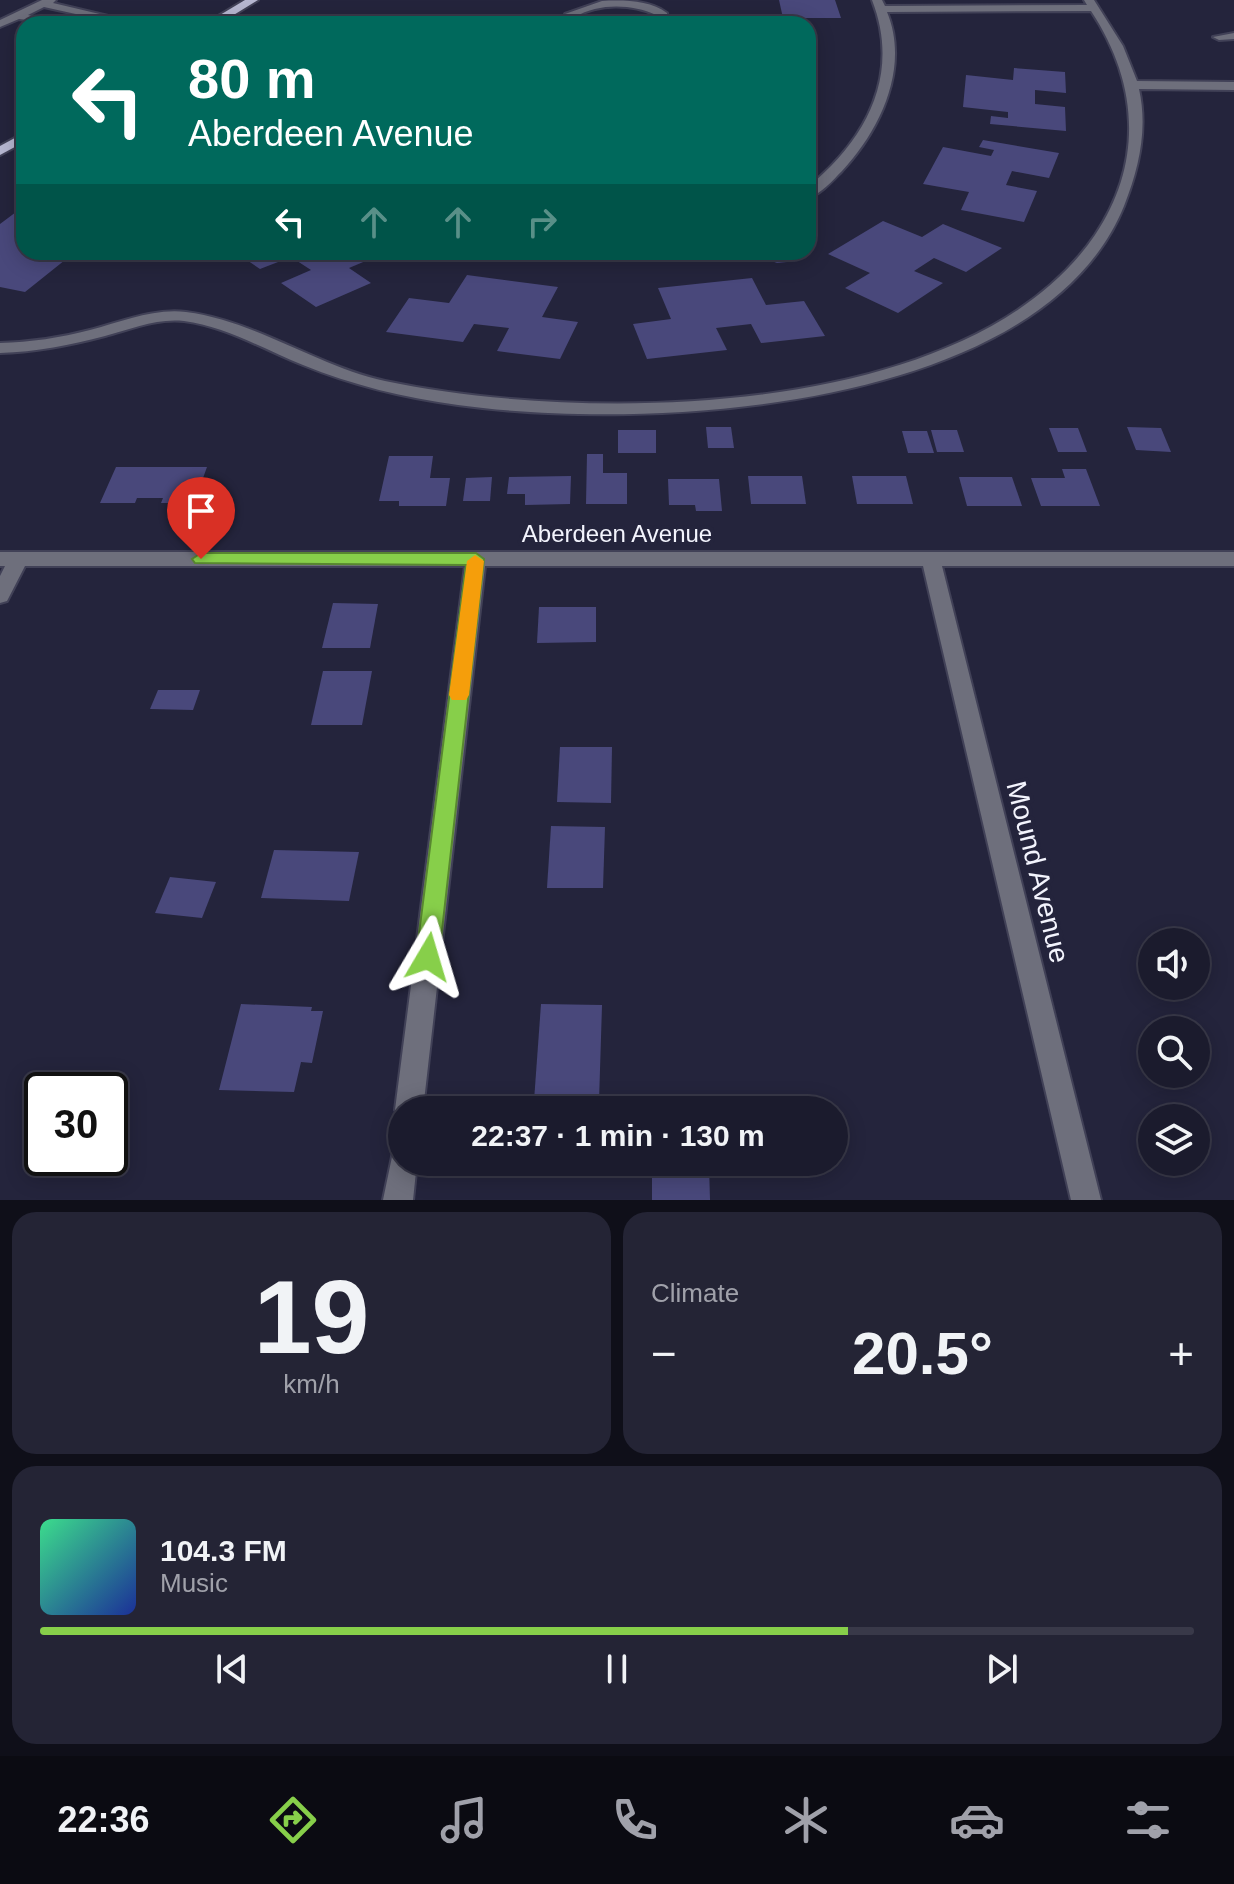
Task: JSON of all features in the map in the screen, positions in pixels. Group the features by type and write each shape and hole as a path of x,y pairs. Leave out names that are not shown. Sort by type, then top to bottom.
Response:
{"main road":[{"path":"225,16 253,0"}],"street":[{"path":"569,16 575,10 615,0 656,8 662,16"},
{"path":"18,16 47,2 104,16"},
{"path":"0,348 62,341 173,316 206,320 330,371 372,383 466,402 522,408 635,410 700,406 808,393 856,383 975,341 1036,307 1080,265 1105,230 1128,179 1139,118 1125,62 1092,4 880,5 891,63 882,98 846,157 816,186"},
{"path":"1219,37 1234,36"},
{"path":"1132,85 1234,86"},
{"path":"0,596 9,559"},
{"name":"Aberdeen Avenue","path":"9,559 1234,559"},
{"path":"411,1096 476,559"},
{"name":"Mound Avenue","path":"931,559 1086,1200"},
{"path":"398,1200 401,1176"}],"building":[{"path":"779,0 835,0 841,18 816,16 783,16"},
{"path":"1014,68 1065,72 1066,93 1035,90 1035,104 1065,107 1066,131 990,124 991,116 1008,118 1008,112 963,107 966,75 1013,80"},
{"path":"983,140 1059,153 1049,178 1012,171 1006,185 1037,191 1024,222 961,210 969,192 923,184 943,147 991,156 994,150 979,147"},
{"path":"16,212 16,260 65,260 25,292 0,287 0,224"},
{"path":"883,221 922,237 943,224 1002,248 966,272 934,258 914,271 943,283 898,313 845,288 870,273 828,254"},
{"path":"247,260 283,260 260,269"},
{"path":"296,260 368,260 349,268 371,283 316,307 281,283 311,270"},
{"path":"769,260 798,260 797,261 777,263"},
{"path":"467,275 558,287 542,317 578,322 560,359 497,351 509,328 474,324 463,342 386,332 409,298 449,303"},
{"path":"752,278 766,305 804,301 825,336 761,343 751,324 716,328 727,350 647,359 633,324 671,319 658,288"},
{"path":"706,427 731,427 734,448 708,448"},
{"path":"1127,427 1161,428 1171,452 1136,450"},
{"path":"1049,428 1078,428 1087,452 1058,452"},
{"path":"618,430 656,430 656,453 618,453"},
{"path":"931,430 957,430 964,452 937,452"},
{"path":"902,431 927,431 934,453 908,453"},
{"path":"587,454 603,454 603,473 627,473 627,504 586,504"},
{"path":"389,456 433,456 430,478 450,478 446,506 399,506 399,501 379,501"},
{"path":"116,467 207,467 194,503 161,503 163,498 137,498 135,503 100,503"},
{"path":"1062,469 1086,469 1100,506 1041,506 1031,478 1065,478"},
{"path":"571,476 570,504 525,505 525,494 507,494 509,477"},
{"path":"748,476 802,476 806,504 751,504"},
{"path":"852,476 906,476 913,504 857,504"},
{"path":"492,477 490,501 463,501 466,478"},
{"path":"959,477 1012,477 1022,506 967,506"},
{"path":"668,479 719,479 722,511 696,511 695,505 669,505"},
{"path":"333,603 378,604 370,648 322,648"},
{"path":"539,607 596,607 596,642 537,643"},
{"path":"323,671 372,671 362,725 311,725"},
{"path":"158,690 200,690 193,710 150,709"},
{"path":"560,747 612,747 611,803 557,802"},
{"path":"551,826 605,827 603,888 547,888"},
{"path":"274,850 359,852 349,901 261,898"},
{"path":"170,877 216,882 202,918 155,913"},
{"path":"241,1004 312,1007 311,1011 323,1011 312,1063 301,1062 294,1092 219,1090"},
{"path":"541,1004 602,1005 599,1096 534,1096"},
{"path":"652,1176 709,1176 710,1200 652,1200"}],"slow traffic":[{"path":"459,695 475,561"}],"route":[{"path":"201,559 476,559 428,957"}]}
